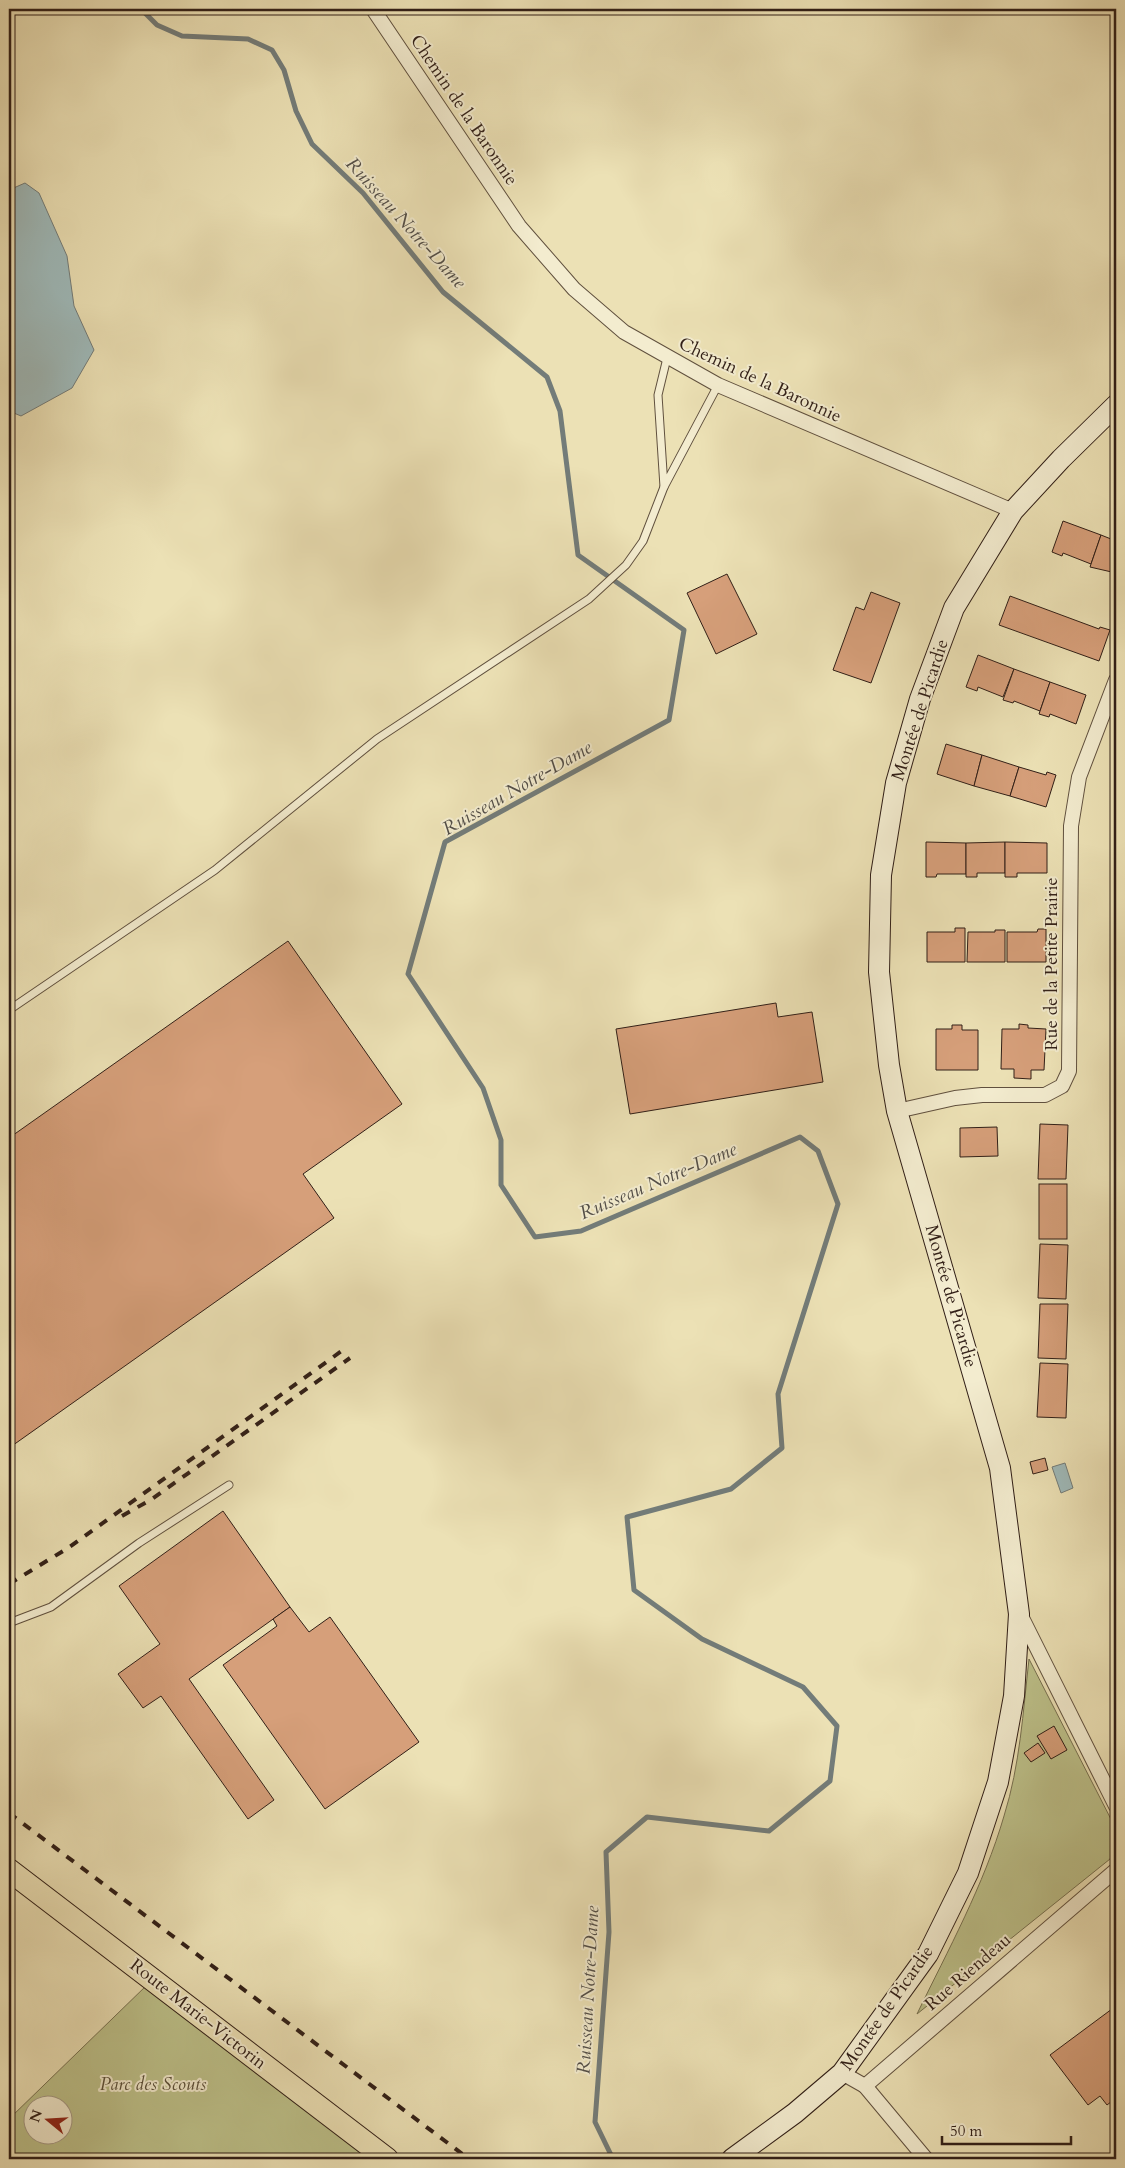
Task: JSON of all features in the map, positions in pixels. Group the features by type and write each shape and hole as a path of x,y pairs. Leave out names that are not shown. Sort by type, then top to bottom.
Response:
{"main road":[{"name":"Route Marie-Victorin","path":"9,1870 387,2159"}],"street":[{"name":"Chemin de la Baronnie","path":"373,9 519,226 574,289 624,332 667,358 718,385 1013,511"},
{"name":"Montée de Picardie","path":"732,2159 795,2113 842,2073 928,1954 968,1873 998,1782 1014,1696 1019,1614 1000,1468 897,1111 889,1065 879,972 882,874 896,783 920,699 954,608 1013,511 1061,459 1116,405"},
{"name":"Rue de la Petite Prairie","path":"897,1111 973,1096 1045,1095 1062,1086 1069,1071 1071,826 1079,777 1116,680"},
{"path":"1019,1614 1116,1806"},
{"name":"Rue Riendeau","path":"865,2086 1116,1870"},
{"path":"842,2073 865,2086 926,2159"}],"lane":[{"path":"664,487 658,395 667,358"},
{"path":"9,1010 215,870 377,739 589,599 626,564 644,541 664,487 718,385"},
{"path":"9,1623 51,1607 139,1543 229,1485"}],"green space":[{"path":"1029,1659 1116,1829 1116,1848 1110,1859 917,2014 976,1892 996,1842 1014,1777 1023,1719"},
{"name":"Parc des Scouts","path":"148,1984 376,2159 9,2159 9,2119 22,2106 22,2146 72,2146 72,2096 33,2096"}],"water":[{"path":"25,183 39,193 67,256 74,306 94,350 72,388 21,416 9,411 9,190"},
{"path":"1065,1463 1073,1488 1061,1493 1052,1467"}],"building":[{"path":"1063,521 1101,535 1091,564 1063,553 1062,556 1052,552"},
{"path":"1101,535 1116,541 1116,573 1090,567"},
{"path":"727,574 757,634 716,654 687,593"},
{"path":"871,592 900,603 871,683 833,670 856,607 864,610"},
{"path":"1010,596 1099,629 1100,627 1110,630 1099,661 999,625"},
{"path":"978,655 1014,669 1003,697 978,687 977,691 966,687"},
{"path":"1014,669 1050,682 1040,711 1014,701 1013,703 1003,700"},
{"path":"1050,682 1086,695 1076,724 1050,714 1049,717 1039,714"},
{"path":"946,744 982,755 974,786 937,774"},
{"path":"982,755 1019,767 1010,796 974,786"},
{"path":"1019,767 1046,775 1047,772 1056,775 1046,807 1010,796"},
{"path":"926,842 966,843 966,874 937,874 936,877 926,877"},
{"path":"1005,842 1005,873 977,873 977,877 966,877 966,843"},
{"path":"1005,842 1047,843 1047,873 1017,873 1017,877 1005,877"},
{"path":"955,928 965,928 965,962 927,962 927,932 955,932"},
{"path":"1038,929 1046,929 1046,962 1007,962 1007,932 1037,932"},
{"path":"995,930 1005,930 1005,962 967,962 968,932 995,932"},
{"path":"288,941 402,1104 303,1174 334,1218 9,1448 9,1138"},
{"path":"776,1003 778,1017 812,1012 823,1082 630,1114 616,1029"},
{"path":"1019,1024 1028,1025 1028,1028 1046,1029 1044,1070 1031,1070 1031,1079 1014,1078 1014,1069 1001,1069 1002,1029 1019,1029"},
{"path":"952,1025 962,1025 962,1030 978,1030 978,1070 936,1070 936,1029 952,1029"},
{"path":"1040,1124 1068,1125 1066,1179 1038,1179"},
{"path":"997,1127 998,1156 960,1157 960,1128"},
{"path":"1039,1184 1067,1184 1067,1239 1039,1239"},
{"path":"1040,1244 1068,1245 1066,1299 1038,1298"},
{"path":"1040,1304 1068,1304 1066,1359 1038,1358"},
{"path":"1040,1363 1068,1364 1066,1418 1037,1417"},
{"path":"1045,1458 1048,1470 1033,1474 1030,1462"},
{"path":"223,1511 290,1607 189,1679 274,1800 248,1819 161,1696 143,1708 118,1674 160,1644 119,1586"},
{"path":"290,1607 309,1632 330,1617 419,1742 325,1809 223,1665 277,1626 273,1619"},
{"path":"1054,1726 1067,1750 1051,1759 1037,1736"},
{"path":"1038,1743 1045,1753 1031,1762 1024,1753"},
{"path":"1116,2006 1116,2098 1107,2105 1100,2096 1088,2105 1050,2055"}],"waterway":[{"name":"Ruisseau Notre-Dame","path":"141,9 157,25 182,36 248,39 272,50 284,70 296,111 312,144 363,193 443,292 547,377 560,411 578,555 684,630 669,720 445,842 408,974 483,1088 501,1140 501,1185 535,1237 581,1231 800,1137 818,1151 838,1204 778,1394 782,1448 731,1489 627,1517 634,1590 702,1639 803,1687 837,1726 830,1781 769,1831 647,1817 606,1852 609,1932 595,2122 613,2159"}],"railway":[{"path":"9,1584 68,1548 343,1350"},
{"path":"122,1516 152,1499 350,1358"},
{"path":"9,1813 469,2159"}]}
